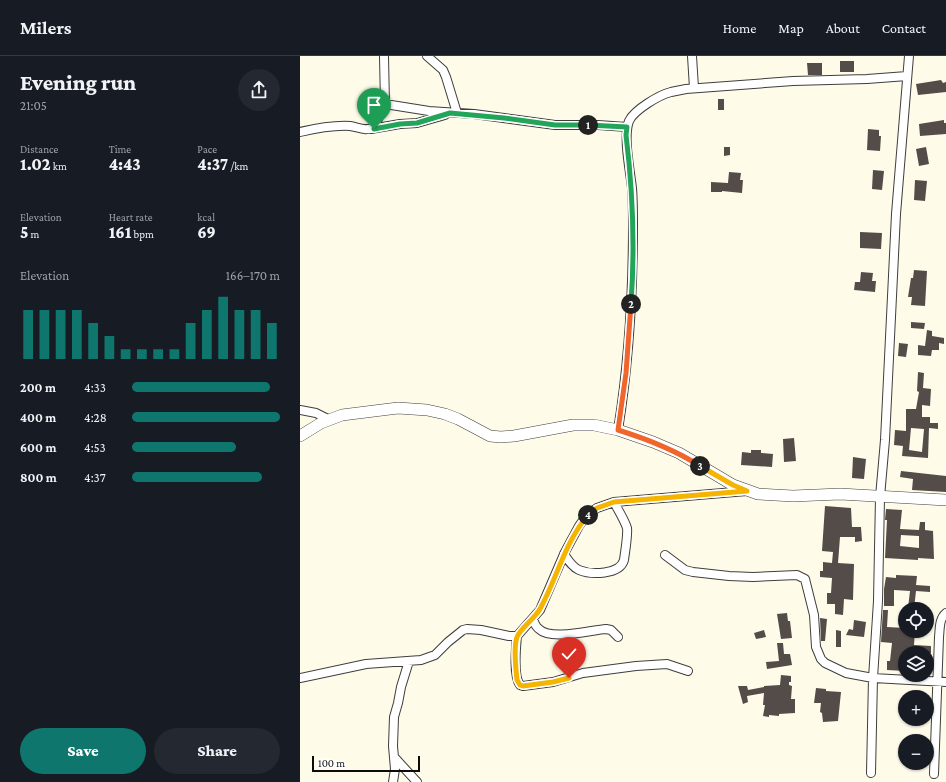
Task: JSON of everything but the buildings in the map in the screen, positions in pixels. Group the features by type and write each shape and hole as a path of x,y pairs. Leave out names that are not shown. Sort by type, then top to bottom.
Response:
{"street":[{"path":"371,129 377,124 385,104 384,56"},
{"path":"427,56 443,70 446,77 453,113"},
{"path":"692,56 694,88"},
{"path":"871,773 873,678 878,601 880,497 885,440 897,206 909,56"},
{"path":"618,430 626,373 632,291 632,190 626,135 630,119 646,105 670,92 694,88 793,81 867,79 907,76"},
{"path":"385,104 429,111 504,118 555,125 627,127"},
{"path":"300,132 330,125 353,126 366,130 400,124 417,123 453,113"},
{"path":"300,436 316,426 342,415 398,408 427,410 445,414 458,419 490,436 501,437 573,425 594,425 618,430 653,442 679,453 733,485 747,491 770,496 840,494 946,500"},
{"path":"300,410 316,413 330,420"},
{"path":"688,671 667,664 636,666 583,673 553,682 523,686 520,685 517,680 516,652 518,636 540,610 564,554 579,526 586,516 597,508 614,502 747,491"},
{"path":"564,554 578,570 591,573 613,572 619,569 624,560 627,532 621,514 614,502"},
{"path":"665,555 685,570 693,572 753,577 786,575 802,576 805,579 807,586 815,626 816,646 821,659 825,663 846,673 873,678 942,682"},
{"path":"934,774 942,682 938,649 940,621 942,616 946,613"},
{"path":"533,618 538,629 546,633 568,634 606,629 612,630 618,638"},
{"path":"300,678 366,664 421,660 435,654 466,629 481,630 509,636 518,636"},
{"path":"393,782 395,769 395,758 392,746 394,717 409,661"},
{"path":"395,758 417,782"}],"route":[{"path":"374,129 405,123 417,123 450,113 474,114 555,125 627,127 626,135 632,190 632,291 626,373 618,430 679,453 733,485 747,491 614,502 597,508 586,516 565,552 540,610 518,636 516,647 516,674 520,685 523,686 561,681 569,678"}]}
